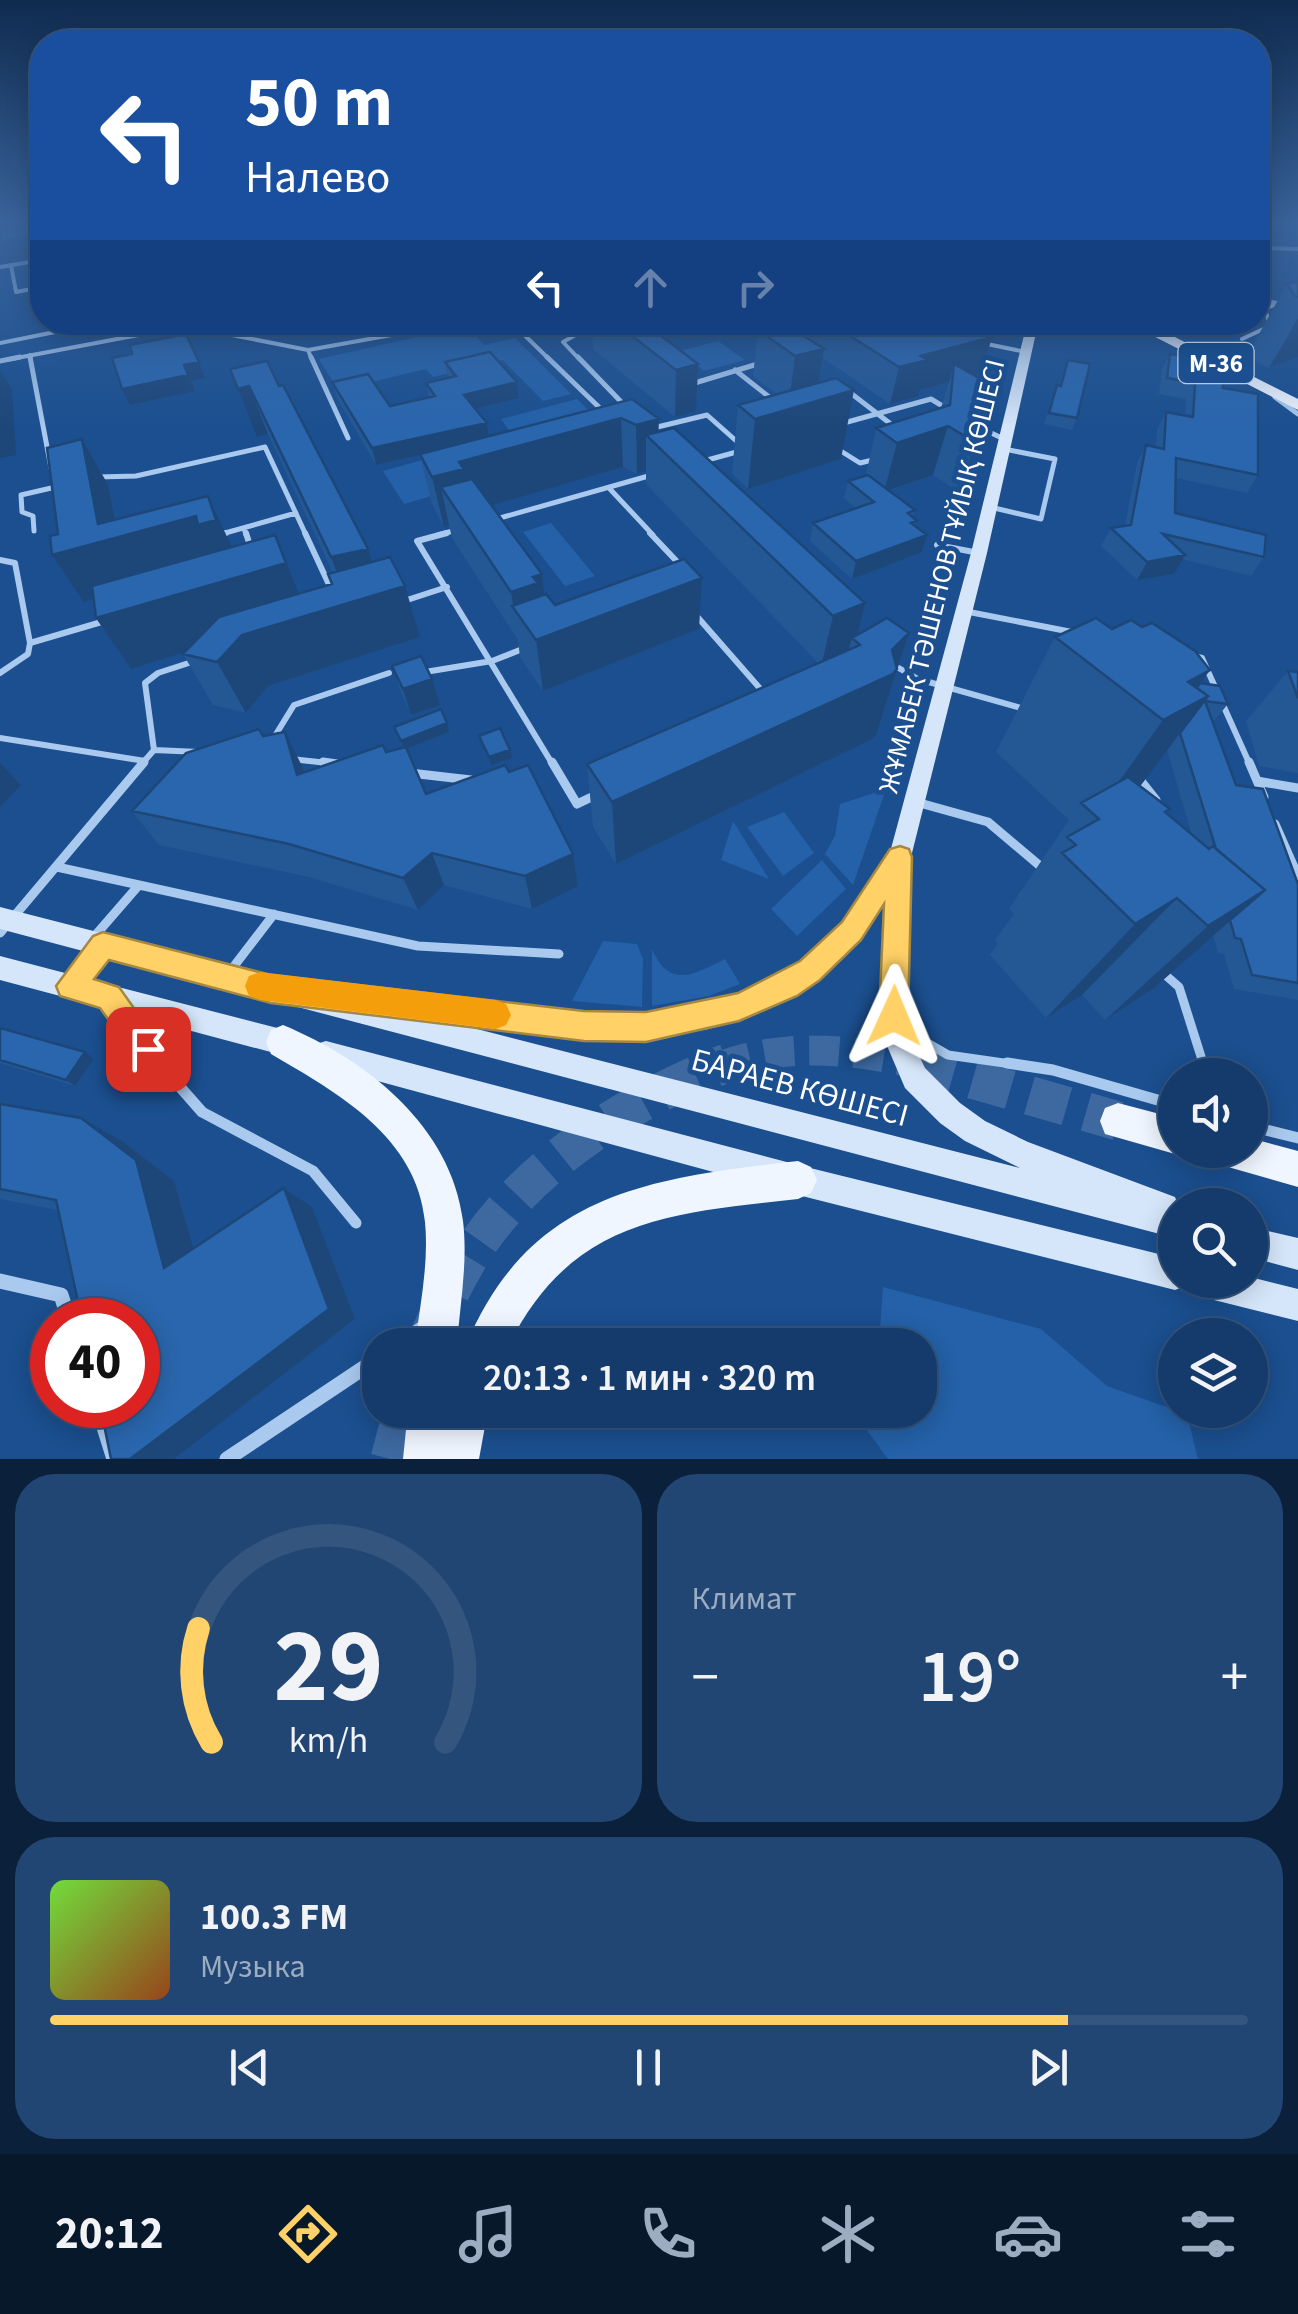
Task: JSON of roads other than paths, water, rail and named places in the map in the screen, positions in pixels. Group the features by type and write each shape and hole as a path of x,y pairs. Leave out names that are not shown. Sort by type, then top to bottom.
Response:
{"main road":[{"name":"M-36","path":"1159,335 1298,406"},
{"name":"M-36","path":"1182,335 1298,392"},
{"path":"283,1042 385,1106 412,1136 430,1168 443,1208 445,1262 438,1328"},
{"path":"1118,1121 1158,1132"},
{"path":"1268,1161 1298,1169"},
{"path":"497,1328 512,1298 558,1246 618,1211 664,1198 798,1180"},
{"path":"425,1459 428,1428"},
{"path":"457,1459 463,1428"}],"street":[{"name":"ЖҰМАБЕК ТӘШЕНОВ ТҰЙЫҚ КӨШЕСІ","path":"900,857 979,554 1030,335"},
{"path":"900,857 894,1016 901,1052 915,1078 950,1113 1021,1154 1158,1206"},
{"path":"271,989 584,1026 646,1027 694,1019 764,998 810,971 852,931 900,857"},
{"name":"БАРАЕВ КӨШЕСІ","path":"3,924 96,944 1158,1219"},
{"path":"70,986 96,944"},
{"path":"3,973 70,986 798,1180 1158,1270"},
{"path":"1268,1246 1298,1254"},
{"path":"0,1282 63,1298"},
{"path":"1268,1298 1298,1305"},
{"path":"227,1459 362,1369"},
{"path":"104,1428 114,1459"}],"lane":[{"path":"1270,306 1298,296"},
{"path":"1270,302 1277,303"},
{"path":"0,343 40,335"},
{"path":"0,361 146,335"},
{"path":"239,335 308,350 392,335"},
{"path":"524,335 613,422"},
{"path":"575,335 563,342 565,347 650,430 707,416 746,449 686,466"},
{"path":"641,340 662,335"},
{"path":"771,335 783,344"},
{"path":"1242,338 1249,335"},
{"path":"981,343 1026,352"},
{"path":"308,350 348,438"},
{"path":"30,355 44,446 56,487"},
{"path":"676,389 766,362"},
{"path":"735,370 782,407"},
{"path":"839,384 900,432"},
{"path":"1260,385 1298,414"},
{"path":"830,427 932,399 1005,445 1055,460 1041,519 990,507"},
{"path":"826,441 860,462 884,457"},
{"path":"94,478 139,476 263,446 334,596"},
{"path":"610,788 576,804 417,541 668,471"},
{"path":"34,530 33,515 22,510 21,496 75,482"},
{"path":"608,488 692,578"},
{"path":"210,537 296,514"},
{"path":"220,522 223,533"},
{"path":"244,528 255,561"},
{"path":"937,545 979,554"},
{"path":"0,560 15,563 30,644 28,654 0,673"},
{"path":"394,604 447,587"},
{"path":"688,606 766,695"},
{"path":"964,611 1092,636"},
{"path":"30,644 107,621"},
{"path":"425,672 492,661 542,642"},
{"path":"1184,654 1202,658 1298,876"},
{"path":"3,924 57,867 154,750 145,683 158,674 209,657"},
{"path":"888,662 918,679 1040,713"},
{"path":"264,756 294,705 389,673"},
{"path":"0,738 145,761"},
{"path":"154,750 209,753"},
{"path":"282,758 356,766"},
{"path":"1128,765 1156,800"},
{"path":"396,771 475,781"},
{"path":"1256,782 1298,788"},
{"path":"912,801 988,822 1062,885"},
{"path":"57,867 418,946 559,954"},
{"path":"96,944 139,885"},
{"path":"225,977 274,914"},
{"path":"1150,962 1179,987 1202,1058"},
{"path":"894,973 915,1032 939,1052 1053,1070 1158,1100"},
{"path":"109,997 167,1076 202,1112 313,1171 356,1224"},
{"path":"1268,1130 1298,1138"}],"tunnel":[{"path":"721,1066 772,1053 798,1051 849,1052 925,1066"},
{"path":"433,1328 471,1254 529,1184 558,1158 623,1113 727,1063"},
{"path":"916,1063 925,1066"},
{"path":"925,1066 1118,1121"},
{"path":"390,1459 398,1428"}]}
